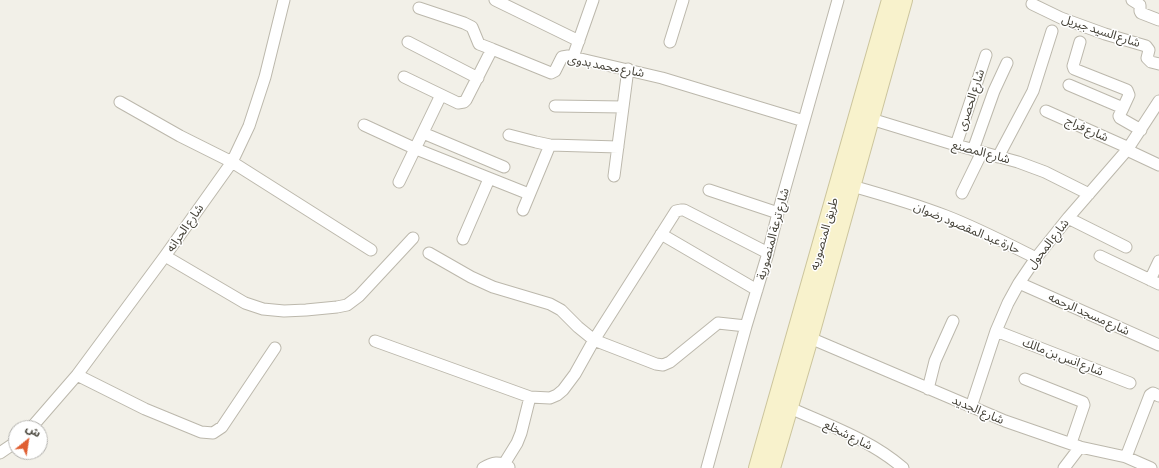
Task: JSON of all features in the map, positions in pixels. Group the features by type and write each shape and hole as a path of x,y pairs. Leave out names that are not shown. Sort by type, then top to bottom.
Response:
{"main road":[{"name":"طريق المنصوريه","path":"757,468 890,0"},
{"name":"طريق المنصوريه","path":"772,468 810,338 904,0"}],"street":[{"name":"شارع الحرانه","path":"38,420 77,375 166,256 232,162 251,119 265,77 284,0"},
{"path":"496,0 579,41"},
{"path":"573,57 593,0"},
{"path":"670,42 683,0"},
{"name":"شارع ترعة المنصورية","path":"707,468 838,0"},
{"path":"1132,0 1139,3 1140,11 1144,14 1159,20"},
{"path":"1144,14 1149,0"},
{"name":"شارع السيد جبريل","path":"1032,4 1061,18 1146,46 1149,50 1147,58 1159,64"},
{"path":"404,77 458,103 464,102 492,49 479,44 472,27 419,8"},
{"path":"998,157 1033,91 1052,31"},
{"path":"408,42 478,78"},
{"path":"1080,42 1073,66 1074,69 1127,90 1129,95 1119,116 1141,130"},
{"name":"شارع محمد بدوى","path":"492,49 551,73 554,71 562,57 565,56 628,69 804,120"},
{"name":"شارع الحصرى","path":"956,145 986,55"},
{"path":"962,193 977,151 986,113 1007,62"},
{"path":"614,176 628,69"},
{"path":"1069,85 1123,108"},
{"path":"399,182 441,95"},
{"path":"120,102 180,136 232,162 371,250"},
{"name":"شارع المحول","path":"971,407 996,331 1008,303 1019,283 1036,258 1068,218 1128,149 1158,104"},
{"path":"555,106 623,107"},
{"name":"شارع فراج","path":"1046,111 1159,165"},
{"name":"شارع المصنع","path":"871,119 1018,162 1045,172 1089,194"},
{"path":"364,125 416,149 529,194"},
{"path":"423,133 504,167"},
{"path":"509,135 550,145 618,147"},
{"path":"522,210 550,145"},
{"path":"463,239 490,179"},
{"name":"حارة عبد المقصود رضوان","path":"852,186 947,216 993,236 1036,258"},
{"path":"710,190 778,213"},
{"path":"375,341 530,398 550,398 563,390 575,374 594,340 676,211 681,210 768,253"},
{"path":"1068,218 1126,247"},
{"path":"662,234 757,290"},
{"path":"166,256 245,303 263,309 284,311 337,308 347,305 359,296 413,238"},
{"path":"429,253 471,277 493,287 550,304 561,310 594,340 656,364 664,365 718,323 746,326"},
{"path":"1100,256 1154,282 1159,261"},
{"name":"شارع مسجد الرحمه","path":"1019,283 1159,345"},
{"path":"928,389 935,361 952,321"},
{"name":"شارع انس بن مالك","path":"996,331 1130,383"},
{"name":"شارع الجديد","path":"810,338 1006,422 1075,445 1126,457 1148,467"},
{"path":"77,375 168,420 201,432 213,433 222,427 275,348"},
{"path":"1025,379 1083,402 1084,406 1075,445 1064,468"},
{"path":"1126,457 1150,395 1153,393 1159,396"},
{"path":"483,468 495,462 507,466 521,433 530,398"},
{"name":"شارع شخلع","path":"790,408 862,441 889,463 903,468"}]}
